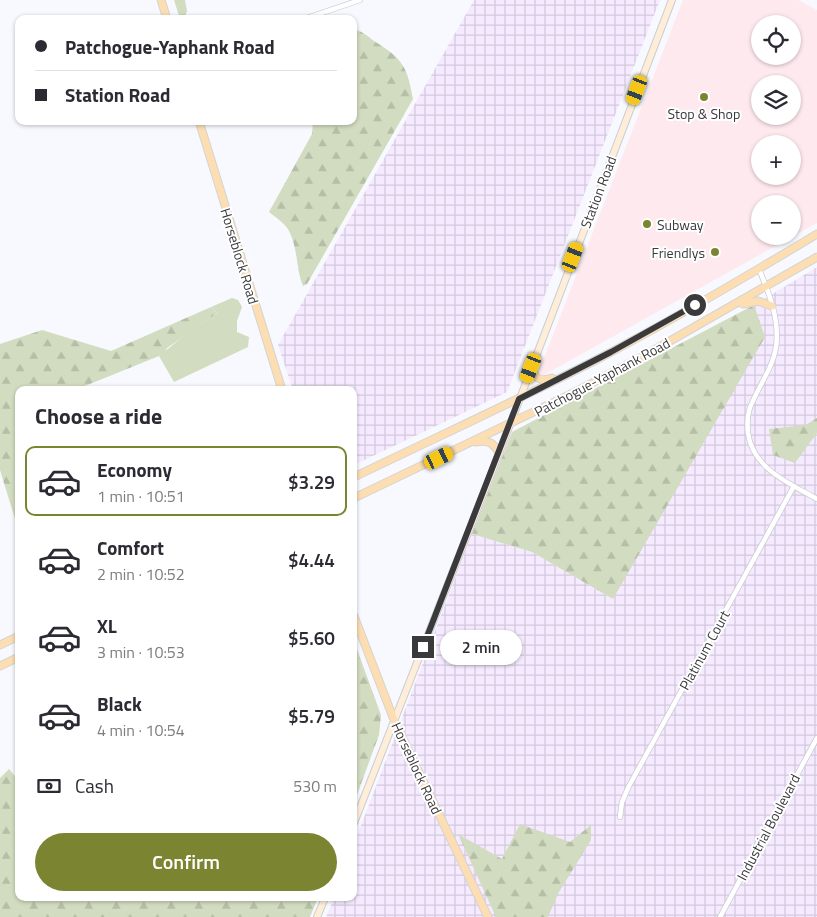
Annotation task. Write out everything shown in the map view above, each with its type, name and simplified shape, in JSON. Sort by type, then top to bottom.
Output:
[{"type":"main road","points":[[161,0],[166,15]]},
{"type":"main road","name":"Station Road","points":[[357,815],[672,0]]},
{"type":"main road","name":"Horseblock Road","points":[[199,125],[281,386]]},
{"type":"main road","name":"Patchogue-Yaphank Road","points":[[357,475],[519,399],[597,359],[759,269],[817,234]]},
{"type":"main road","name":"Patchogue-Yaphank Road","points":[[357,497],[612,373],[817,258]]},
{"type":"main road","points":[[721,313],[754,300],[772,306]]},
{"type":"main road","points":[[531,368],[536,378],[542,381],[576,370]]},
{"type":"main road","points":[[471,442],[488,441],[494,445],[498,453]]},
{"type":"main road","name":"Horseblock Road","points":[[357,624],[394,720],[488,917]]},
{"type":"main road","points":[[0,645],[15,638]]},
{"type":"main road","points":[[0,666],[15,659]]},
{"type":"main road","points":[[317,917],[324,901]]},
{"type":"street","points":[[316,15],[360,0]]},
{"type":"street","points":[[759,269],[772,306],[777,335],[776,347],[770,368],[749,410],[749,436],[753,449],[763,466],[817,499]]},
{"type":"street","name":"Platinum Court","points":[[620,817],[622,802],[627,791],[794,486]]},
{"type":"street","name":"Industrial Boulevard","points":[[720,917],[817,738]]},
{"type":"shaded area","points":[[474,0],[660,0],[507,392],[357,464],[357,386],[292,386],[278,345]]},
{"type":"shaded area","points":[[683,0],[798,0],[817,10],[817,223],[801,232],[801,195],[751,195],[751,245],[777,245],[542,376],[539,371]]},
{"type":"shaded area","points":[[817,267],[817,917],[326,917],[333,901],[357,901],[357,836],[472,534],[532,552],[613,599],[754,305]]},
{"type":"green space","points":[[174,0],[185,0],[187,11],[186,15],[179,15]]},
{"type":"green space","points":[[357,30],[398,59],[406,71],[413,99],[307,284],[303,286],[294,244],[288,228],[269,212],[312,134],[313,125],[357,125]]},
{"type":"green space","points":[[232,298],[238,300],[242,307],[237,321],[237,332],[249,337],[248,347],[174,382],[159,356],[217,313],[211,307]]},
{"type":"green space","points":[[754,305],[765,337],[613,599],[532,552],[472,534],[512,432]]},
{"type":"green space","points":[[211,307],[217,313],[167,348],[164,354],[85,386],[15,386],[15,519],[0,470],[0,344],[42,330],[111,351]]},
{"type":"green space","points":[[817,418],[817,433],[795,463],[773,455],[769,429],[806,425]]},
{"type":"green space","points":[[357,649],[381,715],[379,735],[357,795]]},
{"type":"green space","points":[[9,769],[15,776],[15,901],[317,901],[310,917],[0,917],[0,778]]},
{"type":"green space","points":[[520,824],[570,842],[591,825],[591,840],[559,892],[548,917],[496,917],[458,834],[502,859]]},
{"type":"place","name":"Stop & Shop","points":[[704,97]]},
{"type":"place","name":"Subway","points":[[647,224]]},
{"type":"place","name":"Friendlys","points":[[715,252]]},
{"type":"route","points":[[423,647],[519,399],[611,352],[695,305]]}]
